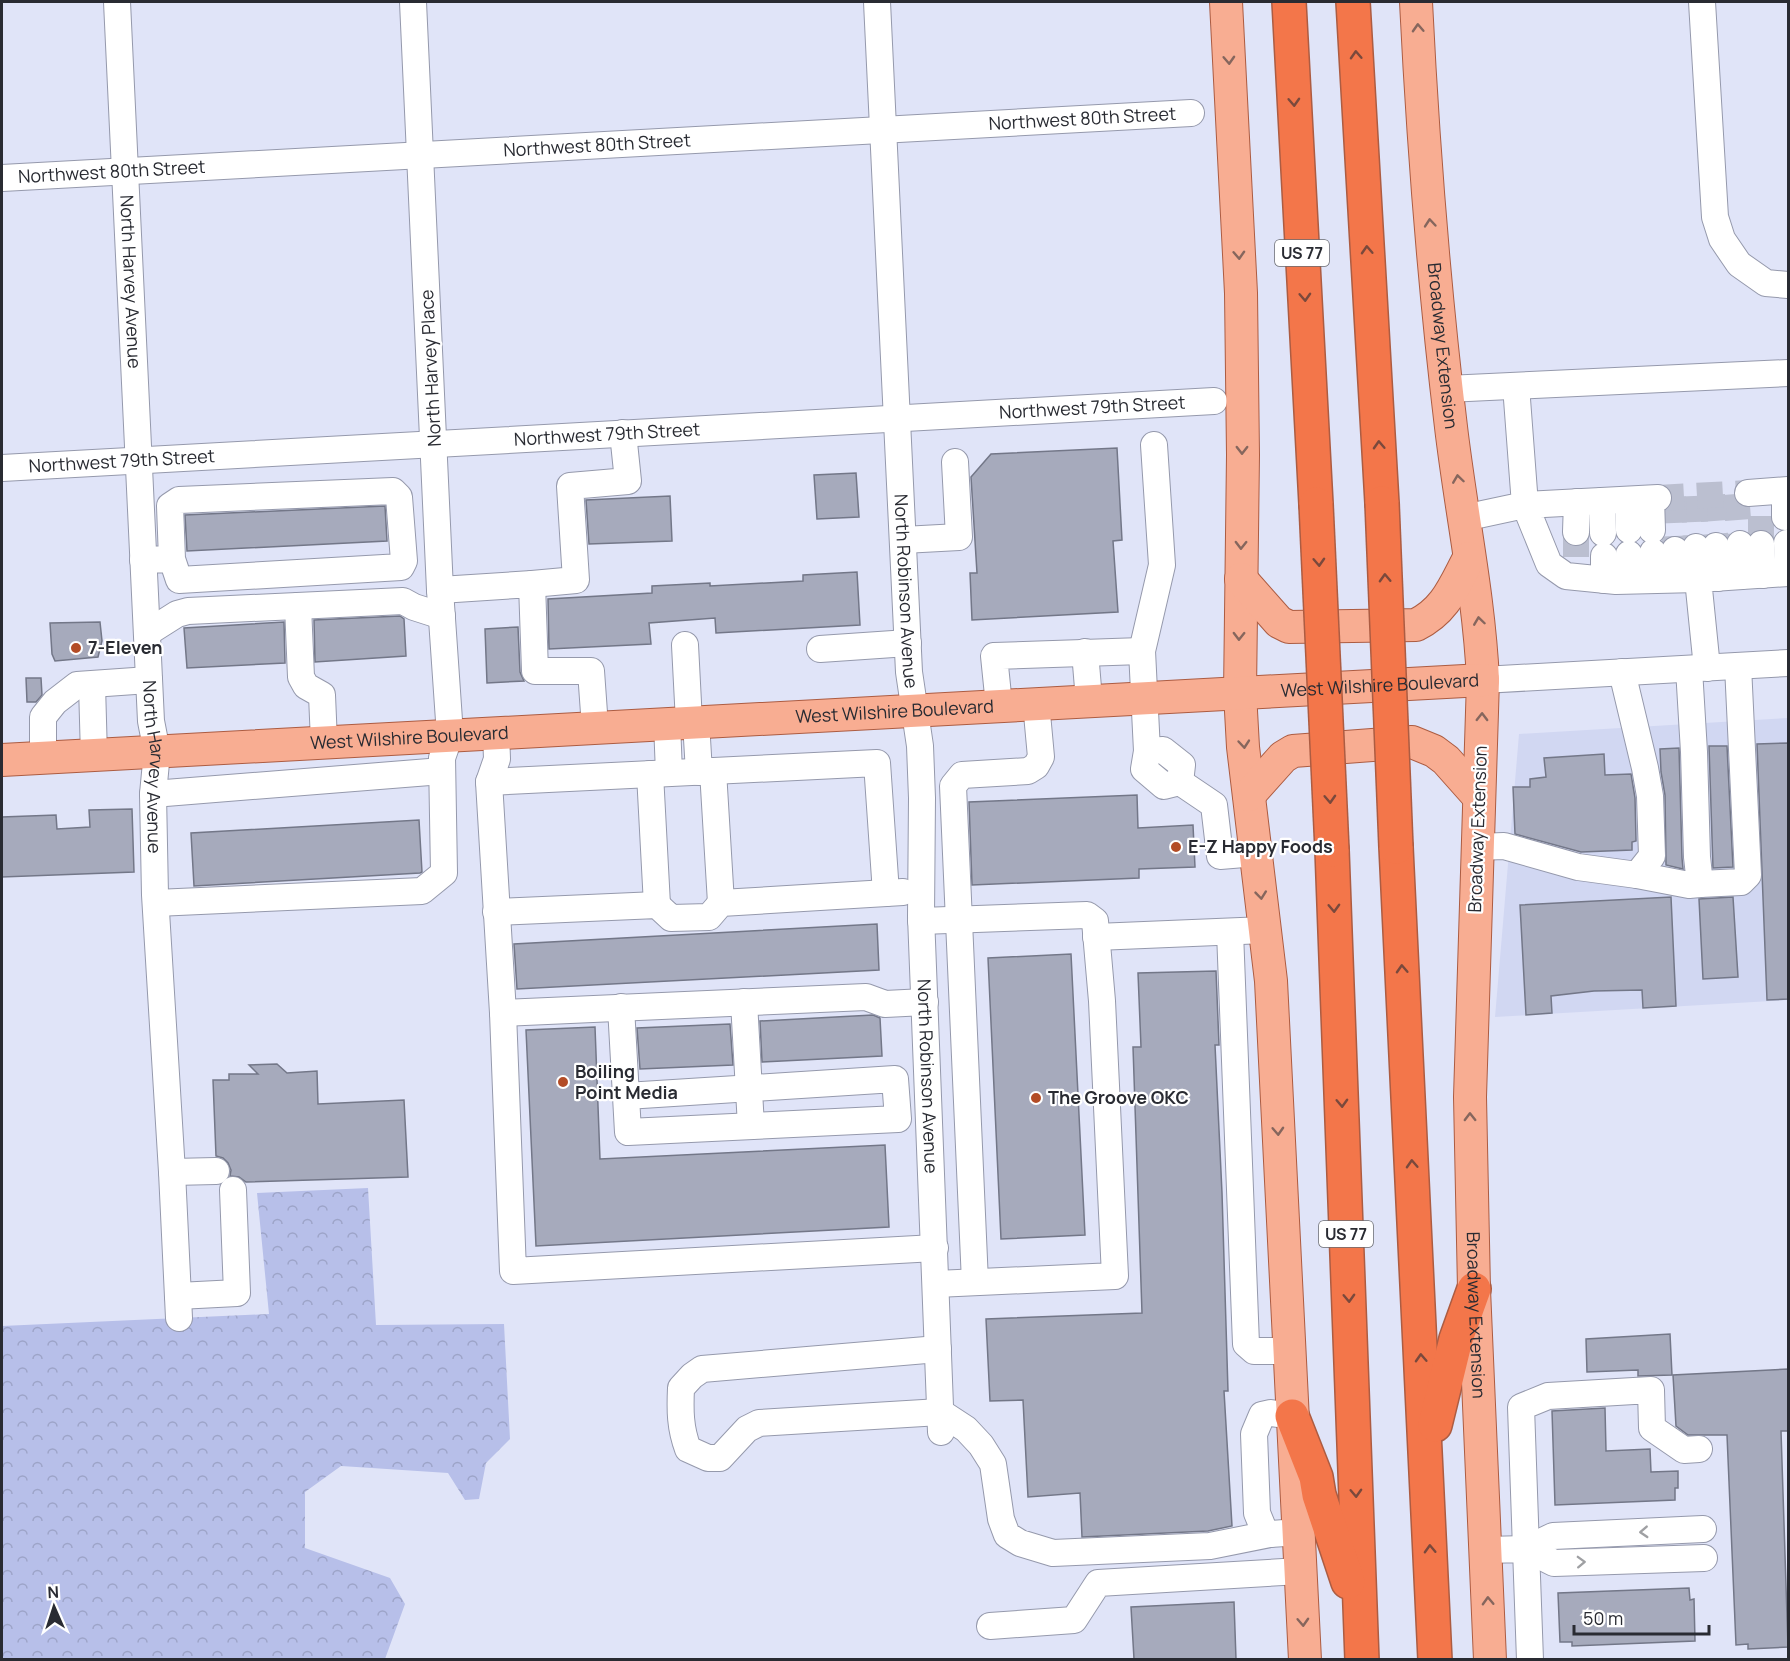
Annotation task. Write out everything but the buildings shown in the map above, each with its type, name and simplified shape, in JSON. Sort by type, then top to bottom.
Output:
[{"type":"highway","name":"US 77","points":[[1289,2],[1332,850],[1362,1659]]},
{"type":"highway","points":[[1353,2],[1382,503],[1435,1659]]},
{"type":"highway","points":[[1426,1459],[1456,1339],[1474,1288]]},
{"type":"highway","points":[[1292,1416],[1316,1477],[1319,1495],[1360,1618]]},
{"type":"main road","points":[[1226,2],[1241,293],[1240,693],[1271,981],[1292,1416],[1284,1533],[1300,1571],[1305,1659]]},
{"type":"main road","name":"Broadway Extension","points":[[1416,2],[1424,158],[1438,316],[1480,628],[1483,680],[1470,1097],[1474,1288],[1490,1659]]},
{"type":"main road","points":[[1241,579],[1279,622],[1289,627],[1416,625],[1440,610],[1470,558]]},
{"type":"main road","name":"West Wilshire Boulevard","points":[[2,760],[1483,680]]},
{"type":"main road","points":[[1250,795],[1283,757],[1293,751],[1412,742],[1434,751],[1446,760],[1478,796]]},
{"type":"street","name":"North Harvey Avenue","points":[[117,2],[151,721],[157,752],[153,794],[156,903],[178,1307],[237,1293],[233,1190]]},
{"type":"street","name":"North Harvey Place","points":[[156,903],[422,891],[444,873],[442,758],[450,735],[442,616],[413,2]]},
{"type":"street","name":"North Robinson Avenue","points":[[877,2],[909,672],[921,767],[921,921],[940,1422]]},
{"type":"street","points":[[1702,2],[1715,217],[1722,239],[1739,264],[1766,284],[1788,285]]},
{"type":"street","name":"Northwest 80th Street","points":[[2,178],[1191,113]]},
{"type":"street","points":[[1447,389],[1788,373]]},
{"type":"street","points":[[1516,386],[1525,505],[1549,564],[1566,576],[1576,555],[1590,502]]},
{"type":"street","name":"Northwest 79th Street","points":[[2,468],[1214,401]]},
{"type":"street","points":[[441,590],[576,580],[570,486],[628,481],[623,433]]},
{"type":"street","points":[[1154,445],[1162,565],[1142,651],[1147,751],[1144,769],[1164,786],[1180,782],[1214,805],[1220,856],[1256,853]]},
{"type":"street","points":[[903,540],[959,537],[956,462]]},
{"type":"street","points":[[143,560],[176,569],[401,567],[404,561],[399,497],[393,491],[179,500],[170,506],[176,569],[182,613]]},
{"type":"street","points":[[1763,505],[1787,491]]},
{"type":"street","points":[[1464,518],[1525,505],[1646,499],[1684,544],[1697,578],[1698,668],[1694,752],[1700,884]]},
{"type":"street","points":[[1590,502],[1604,556]]},
{"type":"street","points":[[1576,555],[1604,556],[1697,578],[1788,573],[1787,543]]},
{"type":"street","points":[[1684,544],[1697,578]]},
{"type":"street","points":[[1684,544],[1697,578]]},
{"type":"street","points":[[1684,544],[1697,578]]},
{"type":"street","points":[[532,584],[535,671],[591,671],[595,727]]},
{"type":"street","points":[[147,633],[182,613],[297,606],[403,601],[414,608],[442,616]]},
{"type":"street","points":[[297,606],[301,677],[306,686],[322,695],[336,742],[352,778]]},
{"type":"street","points":[[820,649],[908,643]]},
{"type":"street","points":[[657,905],[660,774],[684,722],[685,645]]},
{"type":"street","points":[[999,705],[994,656],[1142,651]]},
{"type":"street","points":[[1085,652],[1089,700]]},
{"type":"street","name":"West Wilshire Boulevard","points":[[1483,680],[1788,663]]},
{"type":"street","points":[[1477,847],[1504,846],[1578,867],[1689,885],[1741,882],[1748,875],[1738,666]]},
{"type":"street","points":[[1622,672],[1646,768],[1650,796],[1652,856],[1637,875]]},
{"type":"street","points":[[43,758],[43,717],[55,702],[77,685],[149,680]]},
{"type":"street","points":[[92,685],[94,756]]},
{"type":"street","points":[[975,1282],[953,786],[962,776],[1028,771],[1036,766],[1041,757],[1036,704]]},
{"type":"street","points":[[684,722],[706,772],[721,903]]},
{"type":"street","points":[[496,732],[497,759],[489,782],[503,1013],[513,1271],[935,1248]]},
{"type":"street","points":[[249,747],[251,786]]},
{"type":"street","points":[[489,782],[877,763],[886,893]]},
{"type":"street","points":[[153,794],[442,771]]},
{"type":"street","points":[[496,912],[657,905],[671,918],[709,917],[721,903],[921,891]]},
{"type":"street","points":[[921,921],[1087,915],[1095,921],[1102,1001],[1115,1276],[936,1284]]},
{"type":"street","points":[[1096,938],[1265,930]]},
{"type":"street","points":[[1230,932],[1246,1344],[1254,1351],[1290,1351]]},
{"type":"street","points":[[503,1013],[866,997],[885,1004],[925,1002]]},
{"type":"street","points":[[744,1002],[752,1126]]},
{"type":"street","points":[[621,1007],[628,1132],[898,1119],[895,1079],[626,1096]]},
{"type":"street","points":[[896,1097],[929,1095]]},
{"type":"street","points":[[172,1172],[216,1171]]},
{"type":"street","points":[[938,1348],[702,1369],[681,1388],[682,1433],[688,1449],[708,1458],[720,1458],[747,1429],[759,1423],[940,1422],[966,1429],[981,1444],[993,1464],[1001,1519],[1007,1535],[1020,1543],[1053,1553],[1210,1546],[1284,1533]]},
{"type":"street","points":[[1530,1659],[1521,1407],[1548,1396],[1651,1390],[1652,1428],[1684,1450],[1699,1449]]},
{"type":"street","points":[[1486,1550],[1526,1548],[1553,1536],[1703,1529]]},
{"type":"street","points":[[1526,1548],[1554,1563],[1704,1558]]},
{"type":"street","points":[[990,1626],[1074,1620],[1098,1583],[1300,1571]]},
{"type":"shaded area","points":[[1788,718],[1788,1000],[1495,1017],[1519,734]]},
{"type":"green space","points":[[368,1188],[376,1325],[504,1324],[510,1439],[486,1463],[479,1499],[465,1500],[448,1473],[341,1466],[305,1492],[305,1548],[390,1578],[405,1604],[385,1659],[2,1659],[2,1326],[269,1314],[257,1193]]},
{"type":"tunnel","points":[[1658,498],[1748,493]]},
{"type":"tunnel","points":[[1736,494],[1740,544]]},
{"type":"tunnel","points":[[1712,495],[1716,546]]},
{"type":"tunnel","points":[[1694,496],[1696,547]]},
{"type":"tunnel","points":[[1673,497],[1675,550]]},
{"type":"tunnel","points":[[1761,516],[1761,544]]},
{"type":"tunnel","points":[[1576,532],[1576,557]]},
{"type":"place","name":"7-Eleven","points":[[76,648]]},
{"type":"place","name":"E-Z Happy Foods","points":[[1176,847]]},
{"type":"place","name":"Boiling Point Media","points":[[563,1082]]},
{"type":"place","name":"The Groove OKC","points":[[1036,1098]]}]
